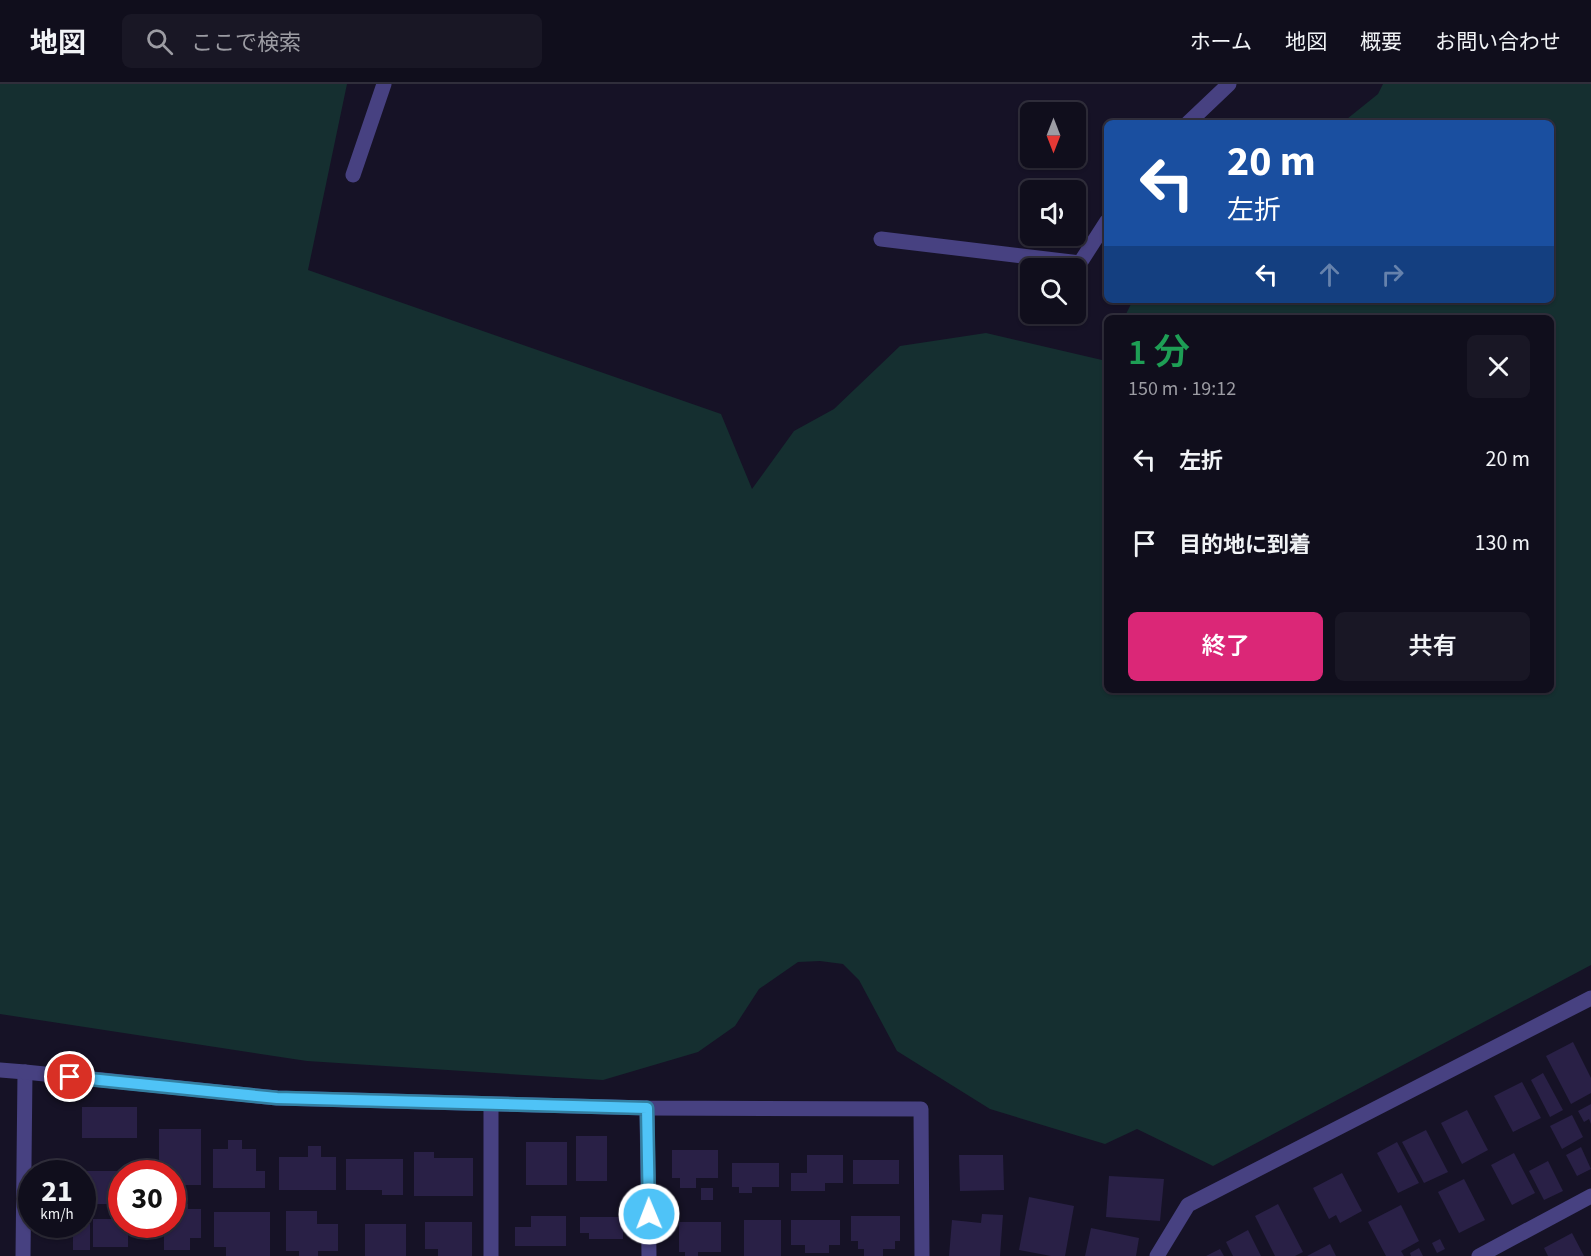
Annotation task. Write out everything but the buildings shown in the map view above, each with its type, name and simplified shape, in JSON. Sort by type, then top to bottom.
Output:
[{"type":"street","points":[[353,175],[384,84]]},
{"type":"street","points":[[1191,120],[1229,84]]},
{"type":"street","points":[[881,239],[1080,263],[1104,226]]},
{"type":"street","points":[[1157,1256],[1188,1205],[1591,998]]},
{"type":"street","points":[[0,1070],[277,1098],[647,1108],[921,1109],[922,1256]]},
{"type":"street","points":[[23,1256],[25,1072]]},
{"type":"street","points":[[491,1104],[491,1256]]},
{"type":"street","points":[[647,1108],[650,1256]]},
{"type":"street","points":[[1479,1256],[1591,1197]]},
{"type":"green space","points":[[0,84],[347,84],[308,270],[721,414],[752,489],[794,431],[834,409],[900,346],[986,333],[1102,360],[1104,356],[1104,693],[1554,693],[1554,315],[1126,315],[1132,303],[1554,303],[1554,120],[1346,120],[1378,94],[1383,84],[1591,84],[1591,965],[1213,1166],[1137,1129],[1105,1144],[990,1109],[897,1051],[859,980],[843,964],[820,961],[798,962],[759,989],[735,1026],[698,1052],[603,1080],[307,1061],[0,1014]]},
{"type":"route","points":[[70,1077],[277,1098],[647,1108],[649,1214]]}]
